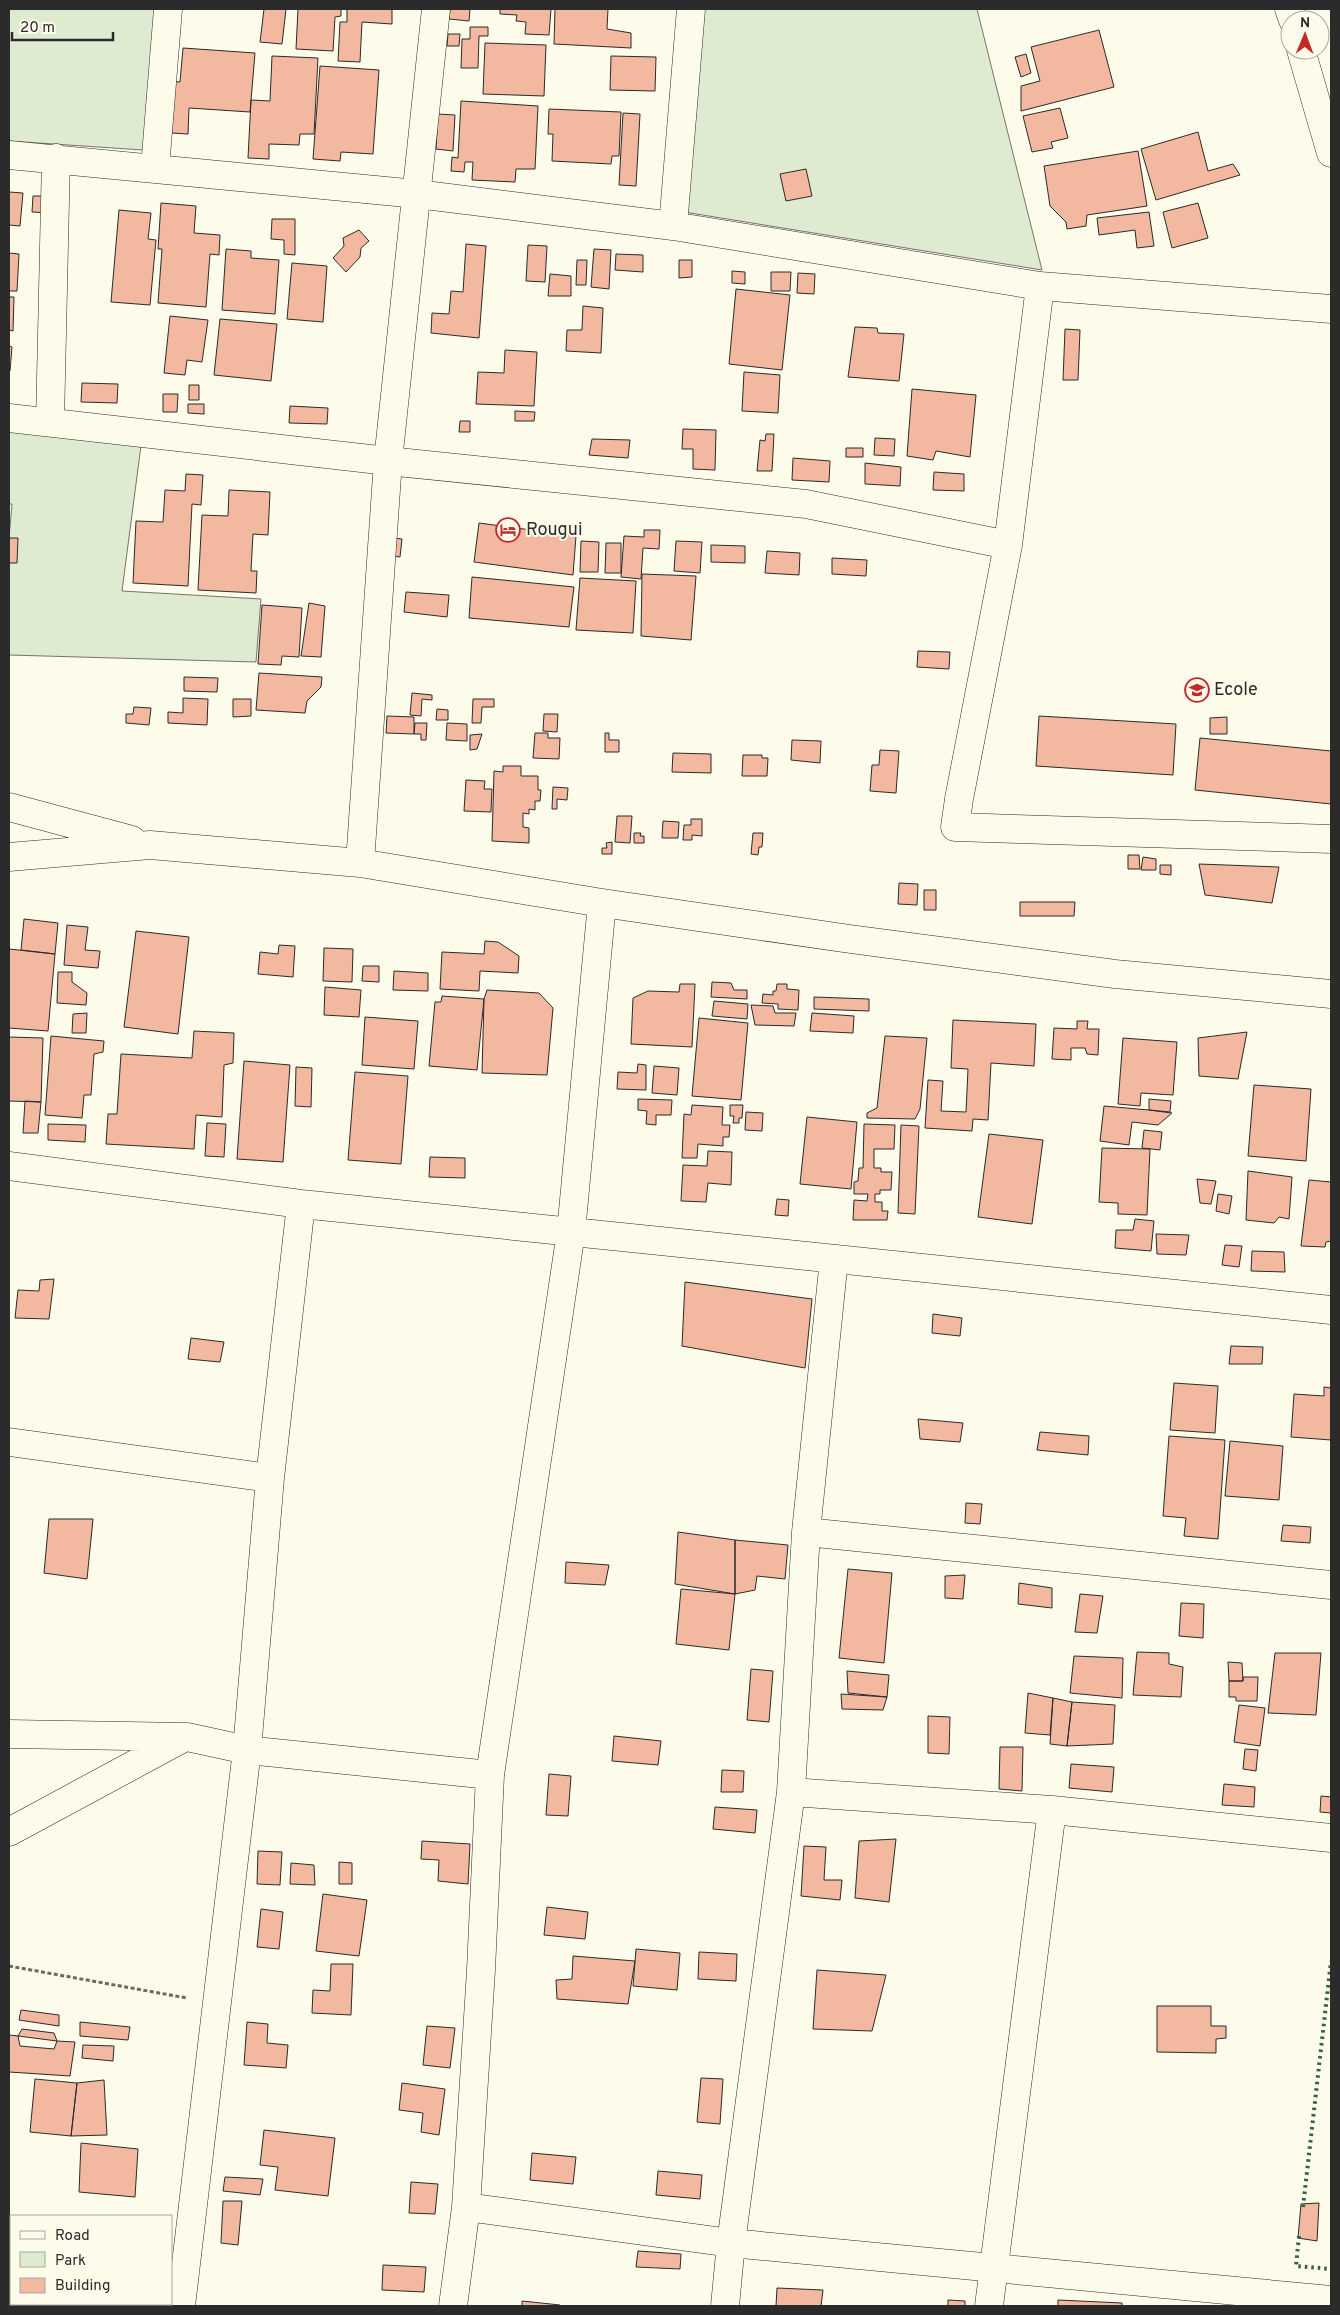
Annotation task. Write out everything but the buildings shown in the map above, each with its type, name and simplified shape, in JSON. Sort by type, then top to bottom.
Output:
[{"type":"street","points":[[155,168],[168,9]]},
{"type":"street","points":[[360,863],[388,461],[436,9]]},
{"type":"street","points":[[673,226],[691,9]]},
{"type":"street","points":[[1304,60],[1331,153]]},
{"type":"street","points":[[9,155],[417,194],[673,226],[1040,286],[1331,309]]},
{"type":"street","points":[[50,422],[56,158]]},
{"type":"street","points":[[1040,286],[1008,545],[955,827],[1331,840]]},
{"type":"street","points":[[9,418],[388,461],[806,504],[1008,545]]},
{"type":"street","points":[[9,808],[150,845]]},
{"type":"street","points":[[9,857],[150,845],[360,863],[602,903],[850,939],[1115,974],[1331,994]]},
{"type":"street","points":[[453,2306],[466,2207],[490,1775],[571,1232],[602,903]]},
{"type":"street","points":[[9,1166],[301,1204],[1331,1310]]},
{"type":"street","points":[[181,2306],[247,1750],[270,1478],[301,1204]]},
{"type":"street","points":[[726,2306],[731,2243],[791,1792],[806,1532],[834,1259]]},
{"type":"street","points":[[9,1442],[270,1478]]},
{"type":"street","points":[[806,1532],[1331,1585]]},
{"type":"street","points":[[9,1734],[187,1736],[247,1750],[490,1775]]},
{"type":"street","points":[[9,1832],[187,1736]]},
{"type":"street","points":[[791,1792],[1052,1810],[1331,1838]]},
{"type":"street","points":[[989,2306],[1052,1810]]},
{"type":"street","points":[[466,2207],[731,2243],[1331,2300]]},
{"type":"path","points":[[9,1966],[217,2003]]},
{"type":"green space","points":[[9,9],[155,9],[143,150],[9,141]]},
{"type":"green space","points":[[702,9],[977,9],[1042,270],[684,212]]},
{"type":"green space","points":[[9,424],[142,438],[122,591],[261,599],[256,662],[9,655],[9,538],[12,504],[9,504]]},
{"type":"hedge","points":[[1303,2207],[1331,1961]]},
{"type":"hedge","points":[[1299,2236],[1296,2266],[1331,2269]]},
{"type":"place","name":"Rougui","points":[[508,530]]},
{"type":"place","name":"Ecole","points":[[1197,690]]}]
